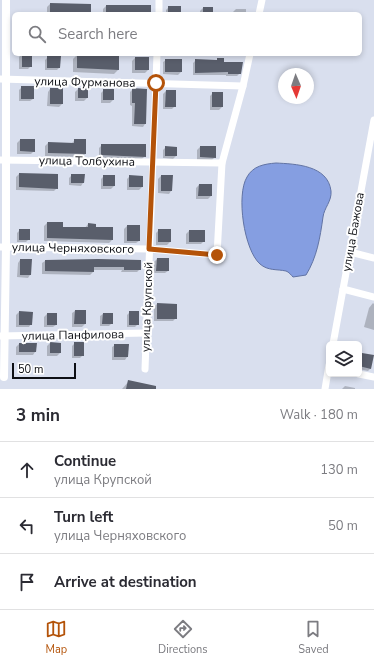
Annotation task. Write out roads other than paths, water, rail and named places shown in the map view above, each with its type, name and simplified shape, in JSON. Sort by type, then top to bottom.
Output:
[{"type":"street","points":[[4,377],[2,336],[3,80],[6,0]]},
{"type":"street","points":[[159,0],[159,12]]},
{"type":"street","points":[[259,12],[262,0]]},
{"type":"street","name":"улица Крупской","points":[[145,369],[157,56]]},
{"type":"street","points":[[222,163],[250,56]]},
{"type":"street","name":"улица Фурманова","points":[[3,80],[243,86]]},
{"type":"street","name":"улица Бажова","points":[[334,341],[374,120]]},
{"type":"street","name":"улица Толбухина","points":[[3,160],[222,163]]},
{"type":"street","name":"улица Черняховского","points":[[3,247],[149,249],[217,255],[222,163]]},
{"type":"street","points":[[366,165],[374,166]]},
{"type":"street","points":[[350,252],[374,258]]},
{"type":"street","points":[[343,289],[374,297]]},
{"type":"street","name":"улица Панфилова","points":[[2,336],[146,333]]},
{"type":"street","points":[[362,375],[374,377]]},
{"type":"street","points":[[325,389],[327,377]]},
{"type":"water","points":[[276,163],[301,165],[310,168],[324,176],[329,182],[331,195],[324,214],[315,254],[306,275],[293,277],[286,271],[269,269],[260,264],[254,257],[246,235],[243,222],[242,196],[247,177],[252,170],[259,166]]}]
